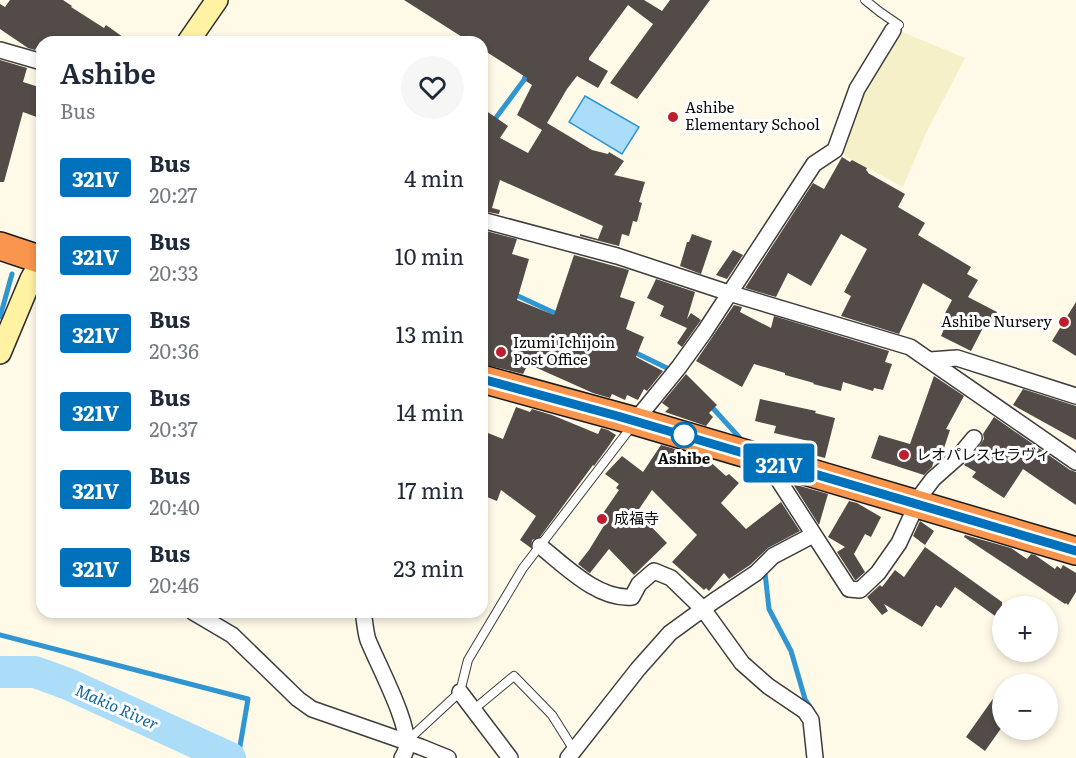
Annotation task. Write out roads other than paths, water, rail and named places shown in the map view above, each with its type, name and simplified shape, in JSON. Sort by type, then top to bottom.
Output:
[{"type":"highway","points":[[0,246],[36,258]]},
{"type":"highway","points":[[488,381],[635,421],[1076,551]]},
{"type":"street","points":[[192,36],[217,0]]},
{"type":"street","points":[[635,421],[705,331],[814,164],[835,150],[857,89],[896,28]]},
{"type":"street","points":[[0,50],[36,60]]},
{"type":"street","points":[[488,222],[617,256],[910,348],[1076,462]]},
{"type":"street","points":[[0,353],[36,270]]},
{"type":"street","points":[[930,360],[957,358],[1076,396]]},
{"type":"street","points":[[762,458],[849,589],[860,590],[878,573],[899,543],[921,495],[974,438]]},
{"type":"street","points":[[571,754],[638,669],[670,633],[756,573],[773,556],[813,535]]},
{"type":"street","points":[[540,546],[587,583],[603,592],[623,598],[632,597],[639,584],[654,571],[671,578],[704,609],[742,663],[768,686],[806,711],[811,720],[815,758]]},
{"type":"street","points":[[203,618],[232,635],[298,699],[312,709],[405,750],[448,758]]},
{"type":"street","points":[[364,618],[367,637],[403,724],[405,750]]},
{"type":"street","points":[[460,692],[510,758]]},
{"type":"lane","points":[[865,0],[896,28]]},
{"type":"lane","points":[[405,750],[460,692],[468,660],[523,568],[635,421]]},
{"type":"lane","points":[[473,710],[514,676],[552,715],[571,754]]},
{"type":"water","points":[[585,96],[639,127],[622,154],[569,122]]},
{"type":"waterway","points":[[492,123],[524,80],[527,72]]},
{"type":"waterway","points":[[0,317],[12,274]]},
{"type":"waterway","points":[[513,295],[559,315]]},
{"type":"waterway","points":[[632,351],[671,370]]},
{"type":"waterway","points":[[710,405],[739,437]]},
{"type":"waterway","points":[[765,573],[769,609],[791,651],[805,699],[812,710]]},
{"type":"waterway","points":[[0,635],[248,699],[238,758]]},
{"type":"waterway","name":"Makio River","points":[[0,672],[35,672],[68,684],[230,758]]},
{"type":"place","name":"Ashibe Elementary School","points":[[673,117]]},
{"type":"place","name":"Ashibe Nursery","points":[[1064,322]]},
{"type":"place","name":"Izumi Ichijoin Post Office","points":[[501,352]]},
{"type":"place","name":"Ashibe","points":[[684,435]]},
{"type":"place","name":"レオパレスセラヴィ","points":[[904,455]]},
{"type":"place","name":"成福寺","points":[[602,519]]}]
